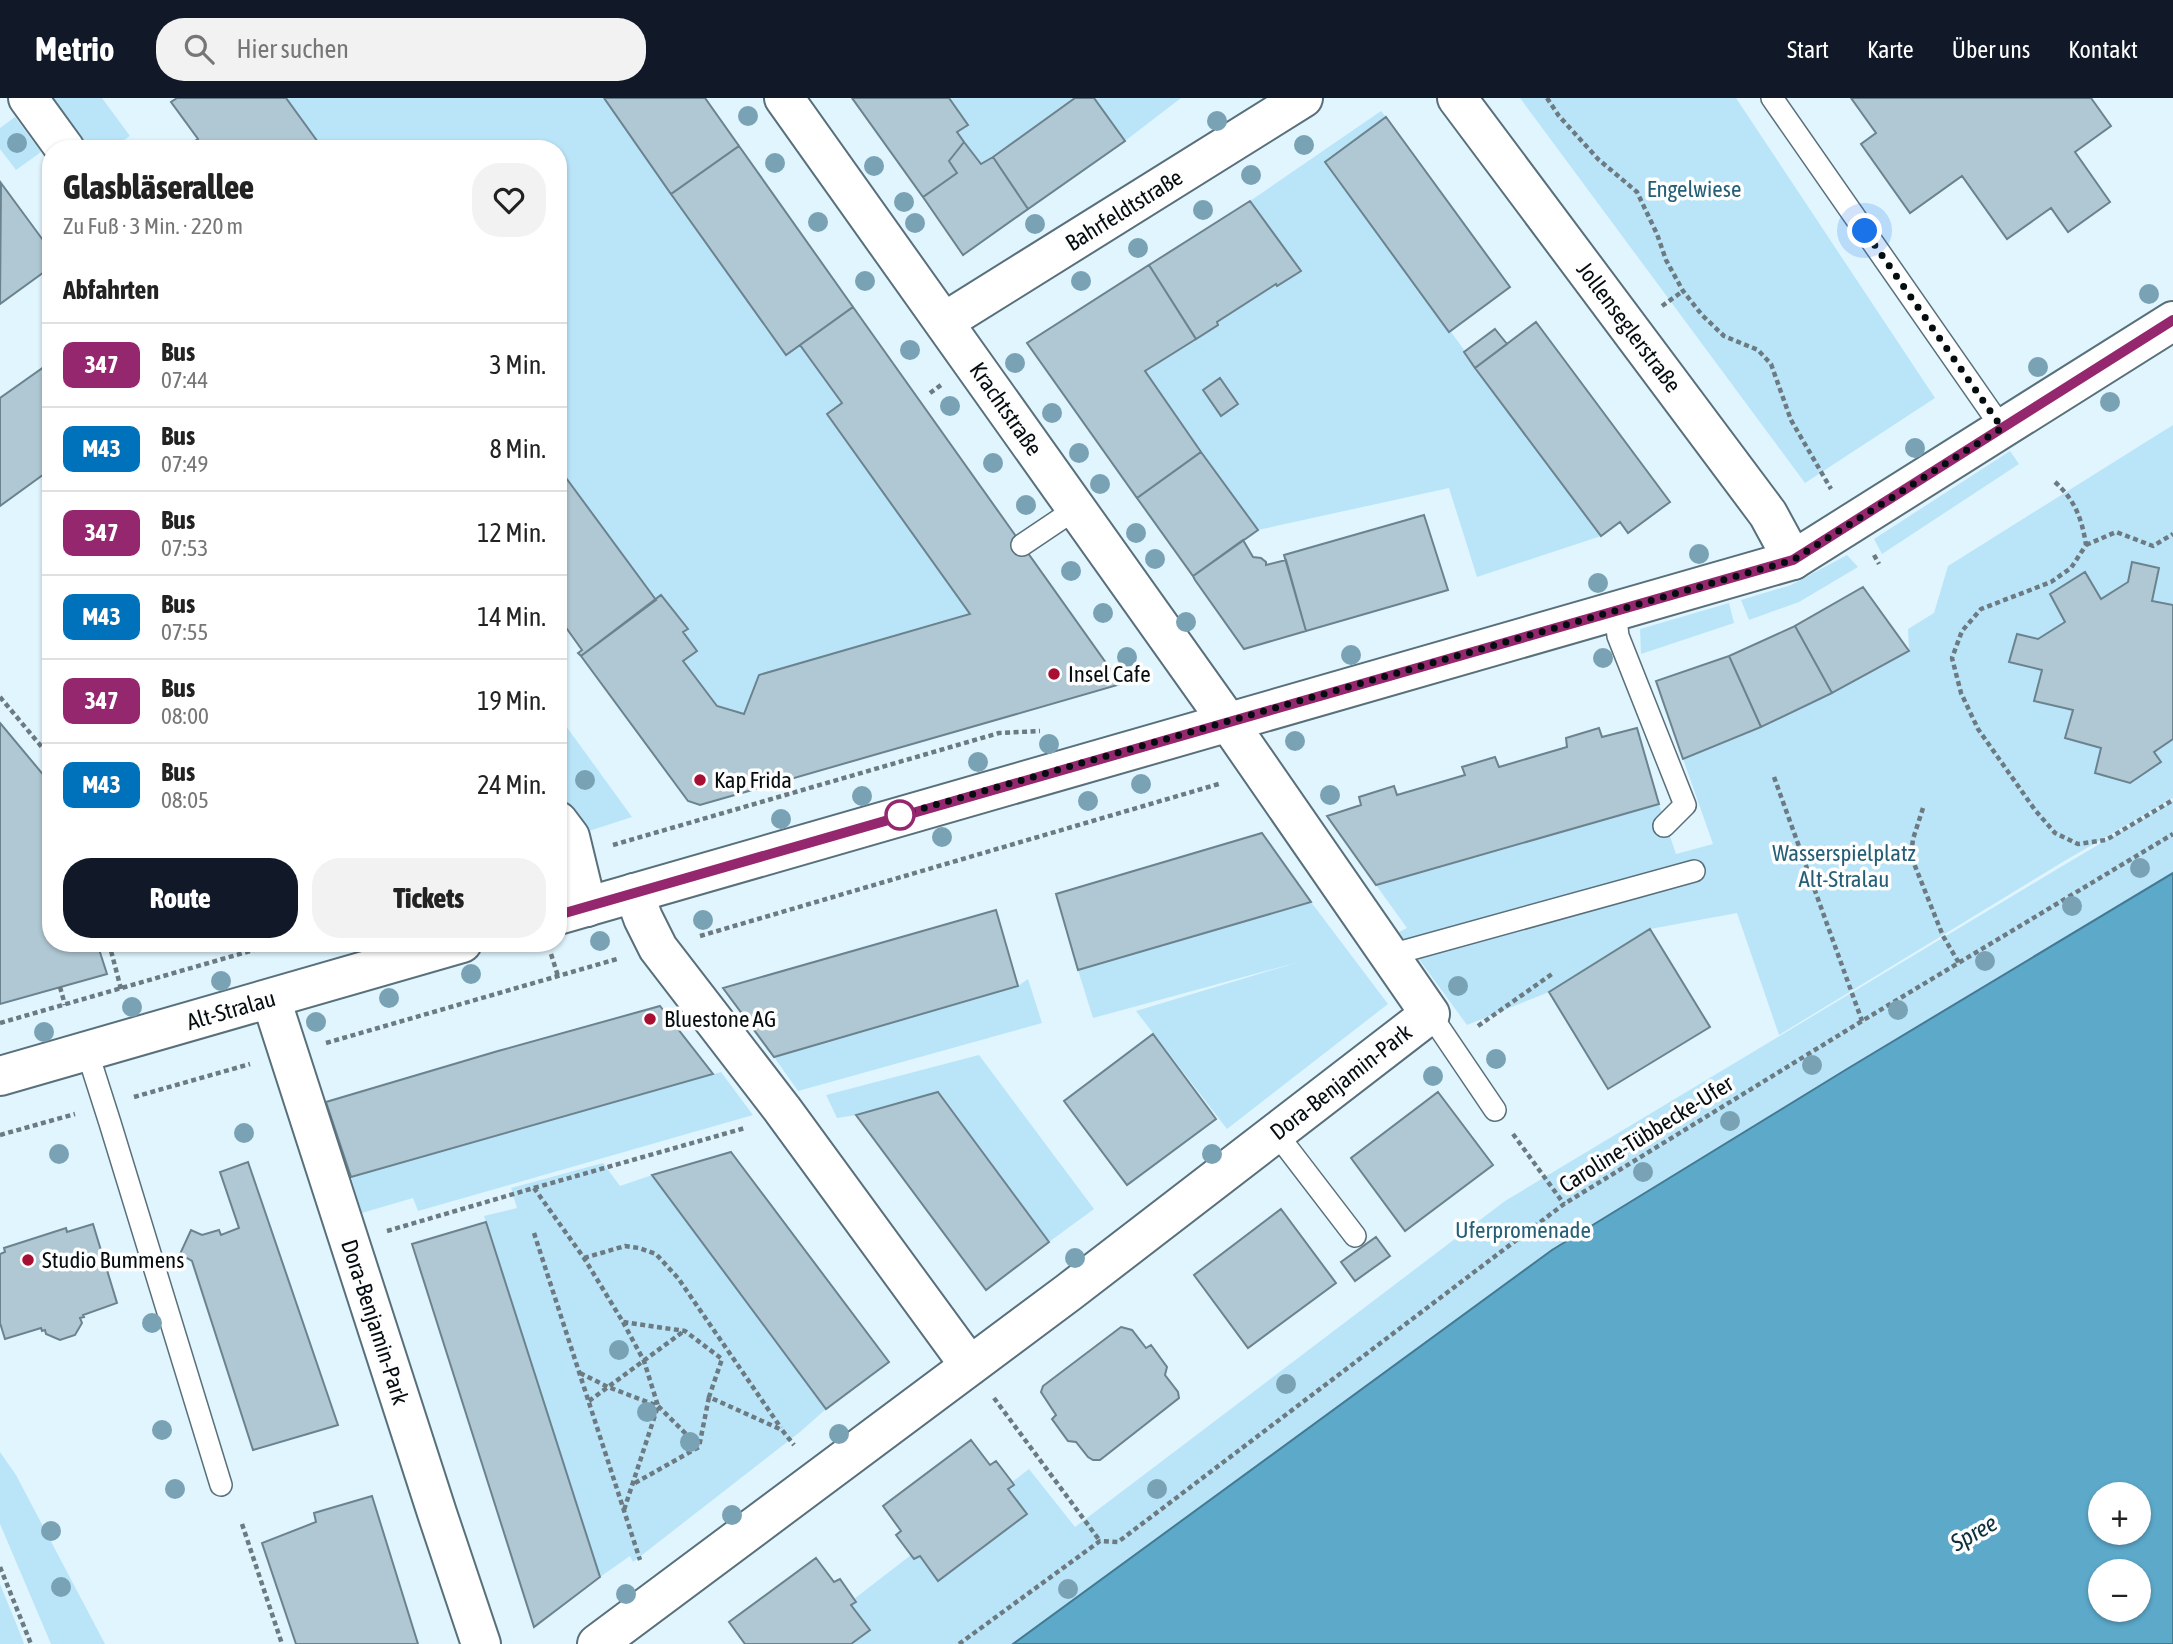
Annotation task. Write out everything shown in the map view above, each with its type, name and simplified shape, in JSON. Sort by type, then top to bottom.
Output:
[{"type":"street","points":[[28,98],[58,140]]},
{"type":"street","name":"Krachtstraße","points":[[784,98],[1228,722]]},
{"type":"street","name":"Bahrfeldtstraße","points":[[944,322],[1303,98]]},
{"type":"street","name":"Jollenseglerstraße","points":[[1457,98],[1768,514],[1793,560]]},
{"type":"street","points":[[567,834],[573,911],[1793,560],[2173,321]]},
{"type":"street","name":"Dora-Benjamin-Park","points":[[597,1644],[970,1366],[1276,1133],[1440,1029],[1228,722]]},
{"type":"street","points":[[634,893],[658,948],[782,1109],[970,1366]]},
{"type":"street","name":"Alt-Stralau","points":[[0,1076],[431,952]]},
{"type":"street","name":"Dora-Benjamin-Park","points":[[271,999],[481,1644]]},
{"type":"lane","points":[[1772,98],[2002,428]]},
{"type":"lane","points":[[1022,545],[1077,509]]},
{"type":"lane","points":[[1615,611],[1618,636],[1685,805],[1664,826]]},
{"type":"lane","points":[[1390,955],[1694,872]]},
{"type":"lane","points":[[1440,1029],[1495,1110]]},
{"type":"lane","points":[[87,1051],[221,1485]]},
{"type":"lane","points":[[1276,1133],[1355,1236]]},
{"type":"path","points":[[1547,98],[1559,116],[1598,159],[1637,192],[1666,260],[1683,290],[1702,315],[1724,336],[1758,350],[1772,364],[1791,420],[1836,496]]},
{"type":"path","points":[[2055,482],[2066,492],[2082,521],[2087,544]]},
{"type":"path","points":[[2173,534],[2154,546],[2116,532],[2087,544],[2071,568],[2051,582],[1981,609],[1962,631],[1952,658],[1961,693],[1978,730],[2035,810],[2055,832],[2078,845],[2106,840],[2173,800]]},
{"type":"path","points":[[0,697],[42,747]]},
{"type":"path","points":[[656,833],[999,733]]},
{"type":"path","points":[[1774,777],[1862,1021]]},
{"type":"path","points":[[699,936],[1225,783]]},
{"type":"path","points":[[1923,808],[1913,839],[1911,856],[1943,936],[1959,963]]},
{"type":"path","name":"Caroline-Tübbecke-Ufer","points":[[960,1644],[1100,1541],[1118,1542],[1564,1204],[2173,834]]},
{"type":"path","points":[[112,952],[121,989]]},
{"type":"path","points":[[0,1023],[247,952]]},
{"type":"path","points":[[550,952],[558,976]]},
{"type":"path","points":[[1440,1029],[1552,974]]},
{"type":"path","points":[[60,987],[65,1005]]},
{"type":"path","points":[[349,1242],[758,1125],[782,1109]]},
{"type":"path","points":[[1495,1110],[1564,1204]]},
{"type":"path","points":[[534,1188],[584,1258],[623,1322],[645,1361],[658,1406],[624,1511]]},
{"type":"path","points":[[534,1233],[642,1566]]},
{"type":"path","points":[[584,1258],[625,1246],[656,1254],[678,1278],[797,1448]]},
{"type":"path","points":[[623,1322],[685,1331],[722,1359],[709,1397],[699,1447],[634,1484]]},
{"type":"path","points":[[589,1401],[685,1331]]},
{"type":"path","points":[[970,1366],[1100,1541]]},
{"type":"path","points":[[579,1372],[608,1387],[658,1406],[699,1447]]},
{"type":"path","points":[[709,1397],[782,1430]]},
{"type":"path","points":[[242,1524],[282,1644]]},
{"type":"path","points":[[0,1567],[31,1644]]},
{"type":"green space","points":[[46,98],[102,98],[130,136],[124,140],[76,140]]},
{"type":"green space","points":[[286,98],[604,98],[785,355],[800,345],[842,403],[970,614],[759,675],[744,714],[717,706],[683,661],[697,651],[683,632],[688,629],[662,595],[656,600],[567,480],[567,140],[316,140]]},
{"type":"green space","points":[[950,98],[1075,98],[981,164],[957,132],[968,125]]},
{"type":"green space","points":[[1094,98],[1181,98],[1125,141]]},
{"type":"green space","name":"Engelwiese","points":[[1520,98],[1736,98],[1935,398],[1805,483]]},
{"type":"green space","points":[[1381,111],[1386,117],[1326,162],[1601,536],[1477,577],[1449,488],[1258,530],[1145,371],[1276,284],[1278,286],[1301,272],[1250,201]]},
{"type":"green space","points":[[15,117],[41,152],[16,170],[0,149],[0,128]]},
{"type":"green space","name":"Wasserspielplatz Alt-Stralau","points":[[2173,425],[2173,798],[1779,1035],[1737,913],[1650,929],[1549,992],[1467,1025],[1399,932],[1407,928],[1376,885],[1659,804],[1676,854],[1713,844],[1683,759],[1761,727],[1909,651],[1908,629],[1934,613],[1948,566]]},
{"type":"green space","points":[[2010,451],[2019,464],[1882,554],[1874,539]]},
{"type":"green space","points":[[1847,555],[1858,567],[1799,602],[1749,620],[1741,600],[1791,585]]},
{"type":"green space","points":[[1729,603],[1734,623],[1641,654],[1640,629]]},
{"type":"green space","points":[[567,727],[632,817],[589,831],[567,802]]},
{"type":"green space","name":"Uferpromenade","points":[[2173,801],[2173,873],[1552,1250],[1013,1644],[851,1644],[869,1630],[851,1605],[856,1602],[854,1599],[911,1555],[914,1559],[920,1556],[938,1581],[1027,1514],[1008,1489],[1013,1485],[1012,1482],[1029,1469],[1075,1527],[1505,1201]]},
{"type":"green space","points":[[1311,902],[1388,1004],[1227,1129],[1136,1011],[1299,962],[1093,1018],[1078,970]]},
{"type":"green space","points":[[1028,979],[1042,1023],[798,1091],[774,1057],[1018,986]]},
{"type":"green space","points":[[979,1055],[1094,1209],[1049,1242],[938,1093],[837,1118],[826,1095]]},
{"type":"green space","points":[[721,1072],[753,1115],[418,1211],[413,1198],[362,1213],[351,1177]]},
{"type":"green space","points":[[603,1163],[620,1186],[652,1175],[826,1409],[633,1562],[630,1556],[600,1577],[484,1216],[517,1208],[511,1188]]},
{"type":"green space","points":[[0,1452],[16,1475],[105,1644],[51,1644],[0,1524]]},
{"type":"green space","points":[[0,1584],[22,1638],[24,1644],[0,1644]]},
{"type":"water","name":"Spree","points":[[2173,873],[2173,1644],[1013,1644],[1552,1250]]},
{"type":"building","points":[[177,98],[286,98],[316,140],[196,140],[171,102]]},
{"type":"building","points":[[604,98],[705,98],[739,146],[671,194]]},
{"type":"building","points":[[852,98],[949,98],[968,125],[957,132],[964,142],[949,161],[957,173],[923,197]]},
{"type":"building","points":[[1075,98],[1094,98],[1125,141],[1028,209],[993,157]]},
{"type":"building","points":[[1851,98],[2091,98],[2111,126],[2075,152],[2110,202],[2068,232],[2051,208],[2007,239],[1962,176],[1910,213],[1861,144],[1876,133]]},
{"type":"building","points":[[1386,117],[1510,287],[1449,332],[1325,162]]},
{"type":"building","points":[[964,142],[981,164],[993,157],[1028,209],[963,255],[923,197],[957,173],[949,161]]},
{"type":"building","points":[[739,146],[853,307],[786,355],[671,194]]},
{"type":"building","points":[[1,183],[42,239],[42,274],[0,304]]},
{"type":"building","points":[[1250,201],[1301,271],[1217,322],[1218,325],[1196,339],[1149,265]]},
{"type":"building","points":[[1149,265],[1196,339],[1145,371],[1201,452],[1137,498],[1027,343]]},
{"type":"building","points":[[853,307],[1121,684],[700,805],[688,801],[581,656],[661,595],[688,629],[683,632],[697,651],[683,661],[717,706],[744,714],[759,675],[970,614],[827,414],[842,403],[800,345]]},
{"type":"building","points":[[1536,322],[1670,502],[1628,533],[1620,522],[1601,536],[1475,368]]},
{"type":"building","points":[[1495,329],[1507,344],[1475,368],[1464,352]]},
{"type":"building","points":[[42,368],[42,476],[0,506],[0,398]]},
{"type":"building","points":[[1220,378],[1238,404],[1221,416],[1203,390]]},
{"type":"building","points":[[1201,452],[1258,530],[1193,576],[1137,498]]},
{"type":"building","points":[[567,479],[656,600],[581,656],[578,653],[582,650],[567,629]]},
{"type":"building","points":[[1424,515],[1448,590],[1306,631],[1284,555]]},
{"type":"building","points":[[1243,540],[1253,557],[1261,558],[1266,565],[1286,560],[1306,631],[1244,649],[1195,580],[1193,576]]},
{"type":"building","points":[[2132,562],[2159,568],[2152,601],[2173,605],[2173,739],[2154,752],[2161,762],[2130,783],[2095,773],[2101,748],[2065,738],[2073,710],[2034,701],[2042,670],[2009,662],[2017,634],[2038,639],[2065,622],[2050,594],[2085,572],[2101,599],[2128,582]]},
{"type":"building","points":[[1863,587],[1909,651],[1832,693],[1795,626]]},
{"type":"building","points":[[1795,626],[1832,693],[1761,727],[1729,656]]},
{"type":"building","points":[[1729,656],[1761,727],[1683,759],[1656,681]]},
{"type":"building","points":[[0,723],[42,773],[42,952],[100,952],[107,974],[0,1004]]},
{"type":"building","points":[[1599,728],[1602,737],[1637,728],[1659,804],[1376,885],[1327,816],[1361,805],[1359,797],[1394,786],[1397,795],[1465,775],[1462,767],[1495,757],[1499,767],[1567,747],[1566,738]]},
{"type":"building","points":[[1262,833],[1311,902],[1078,970],[1056,894]]},
{"type":"building","points":[[996,910],[1018,986],[774,1057],[723,988]]},
{"type":"building","points":[[1650,929],[1710,1027],[1608,1089],[1549,992]]},
{"type":"building","points":[[660,1006],[713,1074],[351,1177],[326,1102]]},
{"type":"building","points":[[1153,1034],[1216,1119],[1127,1185],[1064,1101]]},
{"type":"building","points":[[938,1092],[1049,1242],[986,1290],[856,1115]]},
{"type":"building","points":[[1438,1092],[1493,1165],[1405,1231],[1351,1158]]},
{"type":"building","points":[[731,1152],[889,1362],[826,1409],[652,1175]]},
{"type":"building","points":[[248,1162],[338,1425],[253,1450],[192,1261],[180,1254],[191,1230],[202,1235],[219,1230],[221,1235],[239,1228],[220,1172]]},
{"type":"building","points":[[1281,1209],[1336,1283],[1248,1348],[1194,1275]]},
{"type":"building","points":[[486,1222],[600,1577],[534,1627],[412,1244]]},
{"type":"building","points":[[93,1224],[117,1303],[83,1315],[75,1335],[60,1340],[46,1334],[41,1328],[5,1339],[0,1323],[0,1254],[5,1252],[4,1248],[66,1228],[67,1232]]},
{"type":"building","points":[[1376,1237],[1390,1256],[1355,1281],[1341,1262]]},
{"type":"building","points":[[1121,1327],[1132,1330],[1146,1348],[1151,1345],[1167,1367],[1165,1375],[1178,1392],[1179,1398],[1100,1460],[1093,1460],[1076,1442],[1068,1441],[1052,1419],[1056,1415],[1041,1392],[1043,1386]]},
{"type":"building","points":[[971,1440],[990,1465],[996,1461],[1012,1482],[1014,1485],[1008,1489],[1027,1514],[938,1581],[920,1556],[914,1559],[896,1535],[901,1531],[883,1506]]},
{"type":"building","points":[[372,1496],[418,1644],[296,1644],[262,1543],[316,1522],[314,1513]]},
{"type":"building","points":[[816,1558],[834,1582],[840,1579],[856,1602],[851,1605],[870,1630],[851,1644],[745,1644],[729,1622]]},
{"type":"bus line","name":"347","points":[[567,912],[1793,560],[2173,320]]},
{"type":"place","name":"Insel Cafe","points":[[1054,674]]},
{"type":"place","name":"Kap Frida","points":[[700,780]]},
{"type":"place","name":"Bluestone AG","points":[[650,1019]]},
{"type":"place","name":"Studio Bummens","points":[[28,1260]]},
{"type":"route","points":[[900,815],[1793,560],[2002,428],[1865,231]]}]
